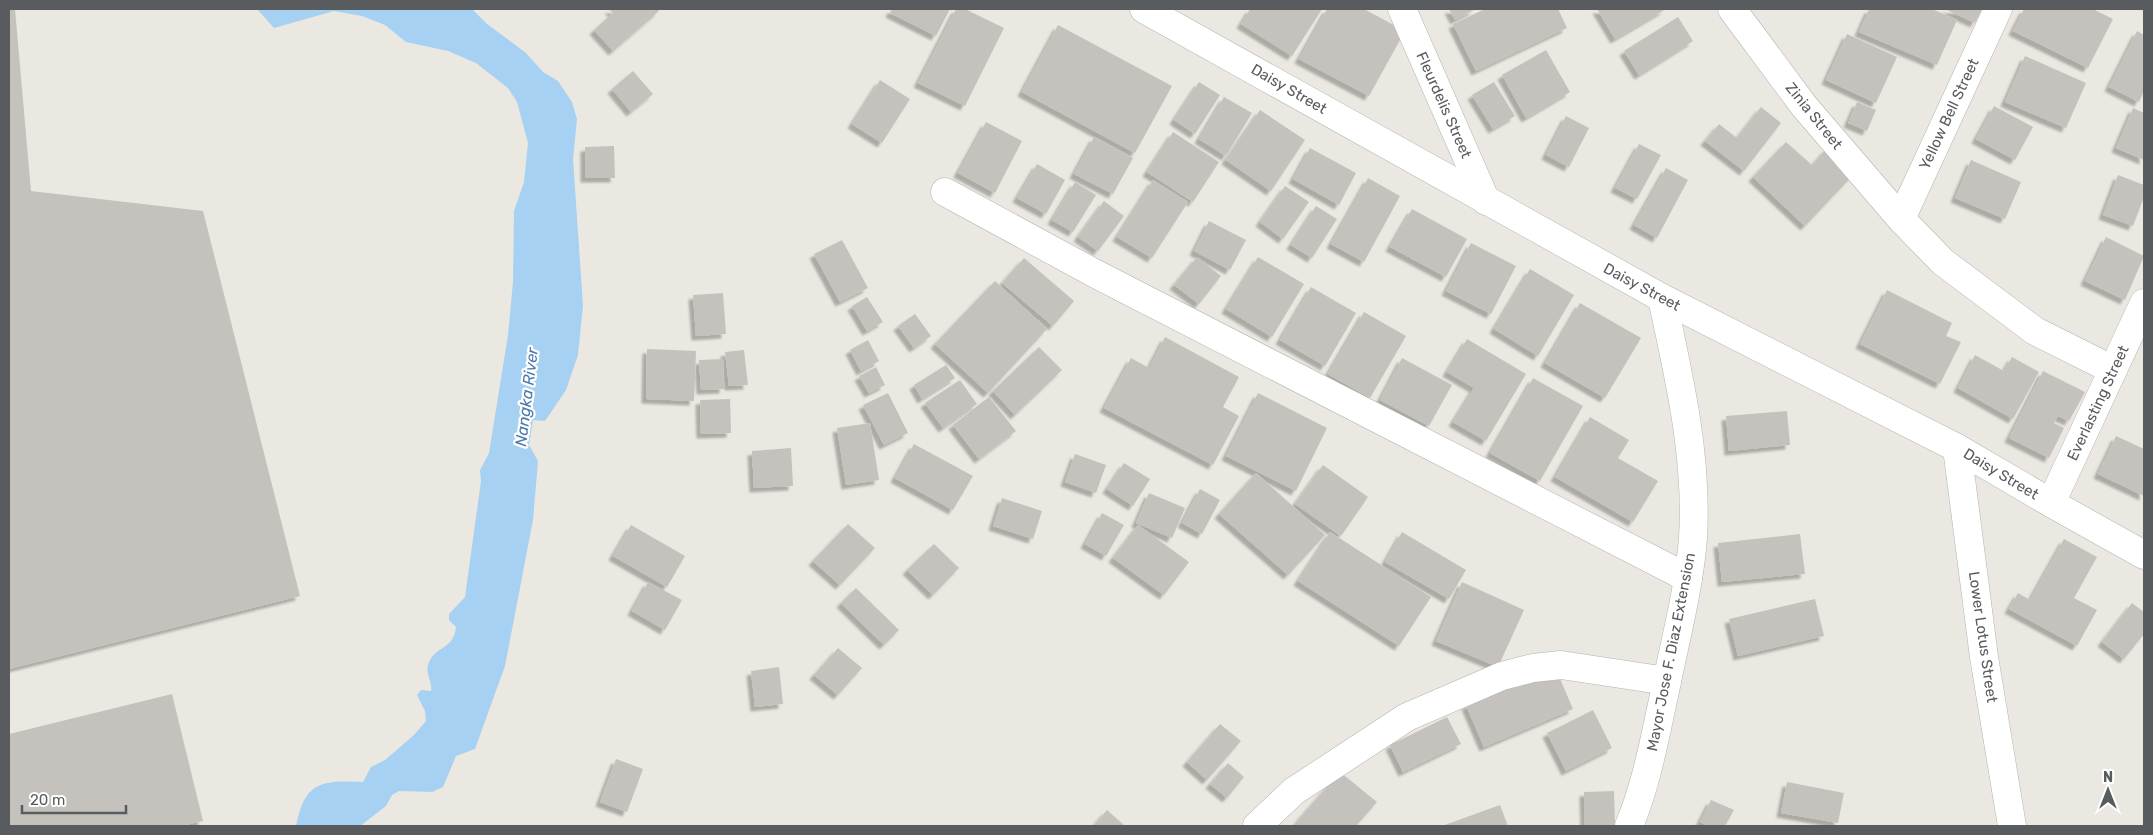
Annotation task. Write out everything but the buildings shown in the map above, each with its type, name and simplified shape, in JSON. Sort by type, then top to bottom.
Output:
[{"type":"street","name":"Daisy Street","points":[[1144,9],[1662,298],[1957,448],[2144,555]]},
{"type":"street","name":"Fleurdelis Street","points":[[1402,9],[1486,201]]},
{"type":"street","name":"Zinia Street","points":[[1732,9],[1804,106],[1901,219],[1943,262],[1990,299],[2036,331],[2113,370]]},
{"type":"street","name":"Yellow Bell Street","points":[[1901,219],[1998,9]]},
{"type":"street","points":[[945,192],[1094,273],[1688,578]]},
{"type":"street","name":"Mayor Jose F. Diaz Extension","points":[[1629,826],[1650,762],[1688,578],[1693,538],[1694,489],[1690,444],[1681,385],[1662,298]]},
{"type":"street","name":"Everlasting Street","points":[[2051,503],[2144,303]]},
{"type":"street","name":"Lower Lotus Street","points":[[1957,448],[1984,657],[2012,826]]},
{"type":"street","points":[[1257,826],[1294,791],[1407,717],[1502,676],[1533,668],[1562,665],[1667,681]]},
{"type":"water","name":"Nangka River","points":[[257,9],[472,9],[487,24],[526,53],[543,72],[558,81],[572,102],[577,119],[573,159],[583,306],[578,355],[566,390],[545,421],[533,420],[529,445],[538,461],[533,520],[505,666],[475,749],[456,756],[443,787],[432,792],[399,791],[392,795],[386,806],[360,826],[296,826],[304,800],[310,792],[325,783],[363,782],[371,767],[385,760],[414,735],[426,721],[425,711],[417,695],[421,690],[431,691],[428,664],[433,655],[449,643],[455,634],[456,627],[449,620],[449,614],[465,597],[481,481],[480,470],[489,453],[508,335],[513,282],[514,211],[524,182],[528,143],[517,102],[508,88],[476,63],[448,51],[406,42],[385,25],[362,16],[334,11],[274,28]]}]
